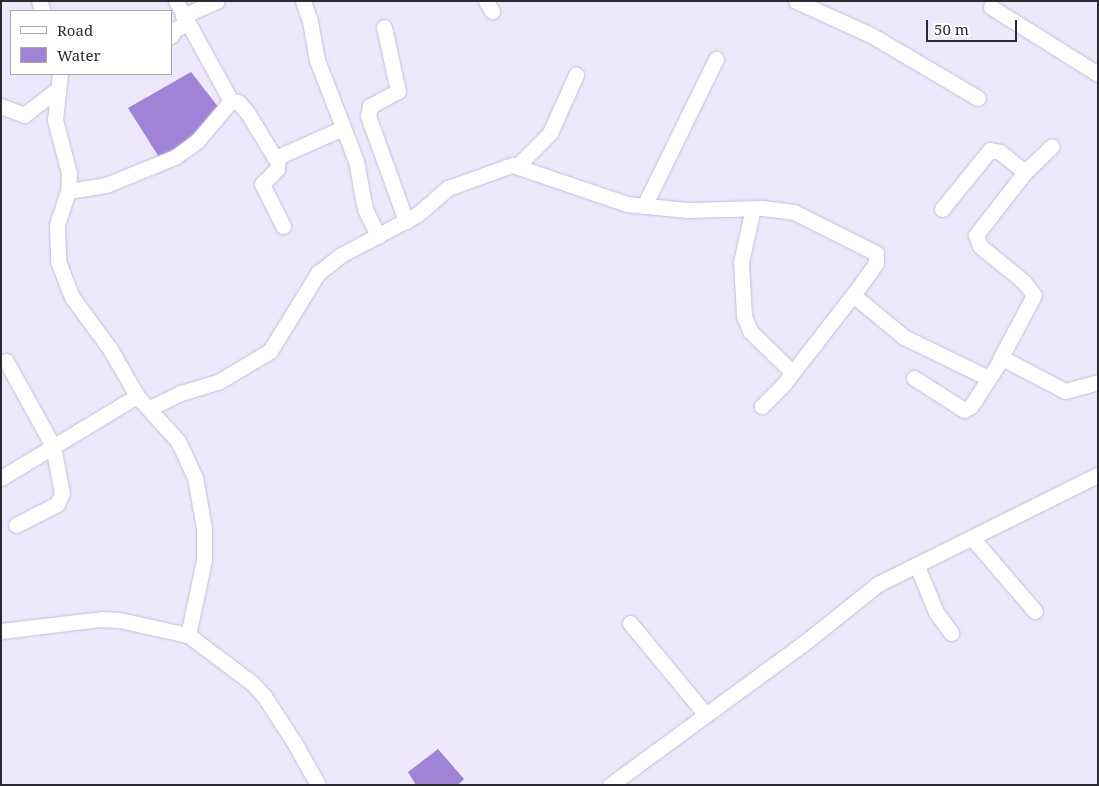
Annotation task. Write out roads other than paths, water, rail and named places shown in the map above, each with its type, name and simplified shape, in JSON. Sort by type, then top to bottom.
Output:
[{"type":"street","points":[[176,1],[231,101]]},
{"type":"street","points":[[172,34],[185,20],[217,1]]},
{"type":"street","points":[[303,1],[310,20],[317,60],[360,175],[365,209],[378,236]]},
{"type":"street","points":[[796,1],[871,35],[978,98]]},
{"type":"street","points":[[991,7],[1098,74]]},
{"type":"street","points":[[384,27],[398,91],[370,106],[368,116],[406,221]]},
{"type":"street","points":[[644,206],[716,59]]},
{"type":"street","points":[[150,408],[181,393],[218,382],[270,351],[318,273],[341,255],[418,214],[448,188],[518,165],[545,140],[576,75]]},
{"type":"street","points":[[1,106],[24,115],[62,78]]},
{"type":"street","points":[[62,78],[55,120],[66,160],[68,191],[57,225],[56,245],[62,278],[110,349],[137,396],[150,408],[187,454],[199,495],[204,528],[204,560],[188,635]]},
{"type":"street","points":[[231,101],[238,102],[247,112],[268,150],[278,158]]},
{"type":"street","points":[[68,191],[106,185],[175,157],[197,141],[231,101]]},
{"type":"street","points":[[278,158],[343,128]]},
{"type":"street","points":[[914,378],[964,410],[971,406],[1000,359],[1034,295],[1030,287],[980,246],[976,235],[1025,172],[1052,146]]},
{"type":"street","points":[[942,209],[990,150],[1000,152],[1025,172]]},
{"type":"street","points":[[278,158],[277,169],[262,184],[283,226]]},
{"type":"street","points":[[518,165],[580,190],[644,206],[687,210],[753,208],[794,212],[876,253],[876,263],[853,295],[792,372],[762,406]]},
{"type":"street","points":[[753,208],[741,262],[744,316],[750,331],[792,372]]},
{"type":"street","points":[[853,295],[904,337],[988,378]]},
{"type":"street","points":[[1000,359],[1006,359],[1064,392],[1098,382]]},
{"type":"street","points":[[6,361],[53,446],[61,500],[16,525]]},
{"type":"street","points":[[3,472],[53,446],[137,396]]},
{"type":"street","points":[[610,785],[803,644],[859,597],[892,577],[973,539],[1098,475]]},
{"type":"street","points":[[973,539],[1035,611]]},
{"type":"street","points":[[917,566],[936,612],[951,633]]},
{"type":"street","points":[[1,631],[102,619],[119,620],[154,630],[188,635],[252,683],[264,696],[294,742],[318,785]]},
{"type":"street","points":[[630,623],[706,715]]},
{"type":"water","points":[[191,72],[219,108],[164,165],[128,108]]},
{"type":"water","points":[[438,749],[464,779],[458,785],[416,785],[408,772]]}]
